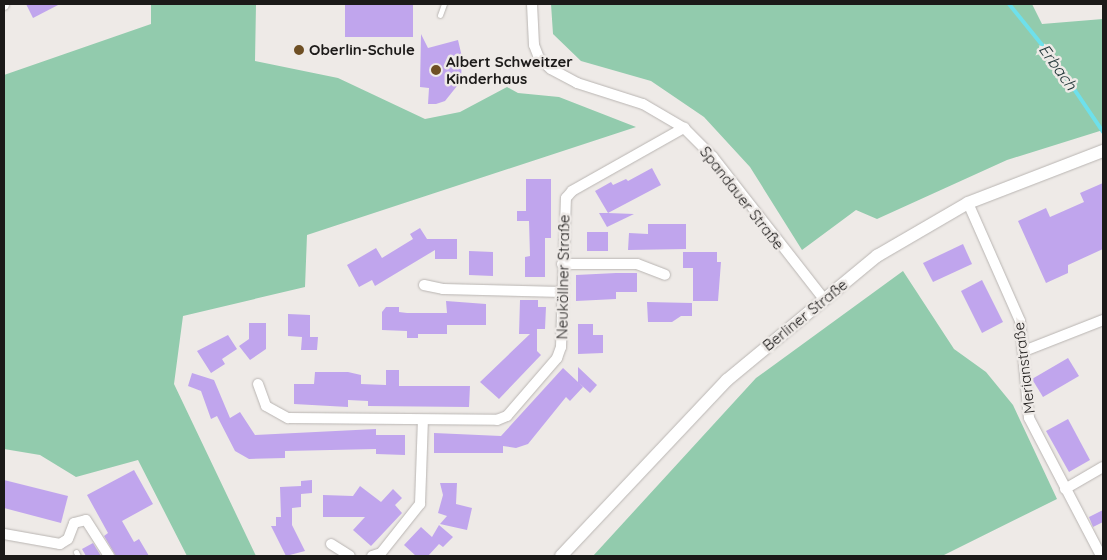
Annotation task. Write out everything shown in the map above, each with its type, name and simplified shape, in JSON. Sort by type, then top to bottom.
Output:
[{"type":"street","name":"Spandauer Straße","points":[[532,4],[534,45],[539,58],[551,70],[570,81],[643,104],[684,128],[713,157],[823,298]]},
{"type":"street","name":"Neuköllner Straße","points":[[258,384],[266,406],[288,418],[498,420],[507,416],[557,358],[561,347],[563,212],[572,190],[684,128]]},
{"type":"street","name":"Berliner Straße","points":[[561,556],[727,380],[823,298],[877,256],[968,203],[1102,151]]},
{"type":"street","name":"Merianstraße","points":[[968,203],[1016,312],[1024,351],[1029,418],[1101,556]]},
{"type":"street","points":[[562,264],[637,264],[665,275]]},
{"type":"street","points":[[424,285],[443,289],[562,292]]},
{"type":"street","points":[[1024,351],[1103,320]]},
{"type":"street","points":[[372,556],[381,553],[420,504],[423,420]]},
{"type":"street","points":[[1065,489],[1103,467]]},
{"type":"street","points":[[4,534],[60,544],[68,539],[74,523],[86,520],[110,556]]},
{"type":"street","points":[[330,544],[350,556]]},
{"type":"lane","points":[[440,16],[444,4]]},
{"type":"green space","points":[[151,4],[256,4],[255,61],[338,78],[425,119],[460,112],[507,87],[518,93],[559,97],[636,127],[307,235],[305,287],[183,316],[174,384],[256,556],[187,556],[138,460],[76,477],[40,455],[4,449],[4,75],[151,24]]},
{"type":"green space","points":[[551,4],[1032,4],[1042,24],[1103,19],[1103,130],[1007,160],[877,219],[856,210],[802,250],[750,167],[704,117],[651,81],[581,61],[553,34]]},
{"type":"green space","points":[[903,271],[954,349],[986,372],[1013,405],[1057,499],[942,556],[593,556],[756,378]]},
{"type":"building","points":[[26,4],[60,4],[33,18]]},
{"type":"building","points":[[345,4],[413,4],[413,37],[345,37]]},
{"type":"building","name":"Albert Schweitzer Kinderhaus","points":[[421,34],[428,48],[458,40],[462,57],[461,81],[445,101],[436,104],[428,104],[429,88],[420,87]]},
{"type":"building","points":[[652,168],[661,185],[608,213],[595,191],[611,182],[613,185],[626,179],[628,181]]},
{"type":"building","points":[[526,179],[551,179],[551,238],[545,238],[545,277],[525,277],[525,257],[530,256],[529,221],[517,221],[517,211],[526,211]]},
{"type":"building","points":[[1103,183],[1103,249],[1068,265],[1068,273],[1046,283],[1018,221],[1046,208],[1050,217],[1084,202],[1080,193]]},
{"type":"building","points":[[599,213],[634,214],[607,227]]},
{"type":"building","points":[[648,224],[686,224],[686,249],[628,250],[629,233],[648,234]]},
{"type":"building","points":[[420,228],[427,239],[457,239],[457,259],[435,259],[435,250],[375,286],[372,280],[359,287],[347,265],[376,248],[382,258],[413,239],[410,234]]},
{"type":"building","points":[[587,232],[608,232],[608,251],[587,251]]},
{"type":"building","points":[[963,244],[972,264],[933,282],[923,263]]},
{"type":"building","points":[[469,251],[493,252],[493,276],[469,275]]},
{"type":"building","points":[[683,252],[717,252],[717,262],[721,262],[718,301],[693,301],[693,268],[683,268]]},
{"type":"building","points":[[637,273],[637,292],[616,292],[616,299],[576,301],[576,275]]},
{"type":"building","points":[[982,280],[1003,322],[982,333],[961,291]]},
{"type":"building","points":[[520,300],[538,300],[538,307],[546,307],[545,329],[537,329],[537,351],[541,355],[499,399],[480,382],[530,334],[519,334]]},
{"type":"building","points":[[446,301],[486,304],[486,325],[447,325],[447,334],[418,334],[418,338],[407,338],[407,331],[382,330],[382,312],[386,307],[399,307],[399,312],[407,313],[447,313]]},
{"type":"building","points":[[647,302],[692,303],[692,316],[681,316],[672,322],[648,322]]},
{"type":"building","points":[[288,314],[310,315],[310,337],[318,337],[317,350],[301,350],[302,337],[288,336]]},
{"type":"building","points":[[249,323],[266,323],[266,349],[250,360],[239,346],[249,339]]},
{"type":"building","points":[[578,324],[593,324],[593,335],[603,335],[603,353],[578,354]]},
{"type":"building","points":[[228,335],[237,349],[222,359],[225,364],[211,373],[197,351]]},
{"type":"building","points":[[1068,358],[1079,376],[1043,397],[1032,379]]},
{"type":"building","points":[[578,367],[597,385],[590,393],[579,383],[583,387],[570,401],[566,397],[528,444],[516,448],[503,446],[503,453],[434,453],[434,433],[501,436],[563,368],[578,382]]},
{"type":"building","points":[[386,370],[399,370],[399,386],[470,386],[469,407],[368,406],[368,401],[348,400],[348,407],[294,404],[294,384],[314,384],[315,372],[348,372],[361,375],[361,384],[386,385]]},
{"type":"building","points":[[192,373],[214,380],[230,418],[240,412],[255,435],[376,429],[376,435],[405,435],[405,455],[376,454],[376,449],[285,451],[285,458],[249,459],[235,451],[217,416],[211,419],[201,391],[188,386]]},
{"type":"building","points":[[1068,419],[1090,460],[1069,472],[1046,431]]},
{"type":"building","points":[[134,470],[153,504],[122,521],[134,542],[139,539],[149,556],[116,556],[104,536],[108,533],[87,495]]},
{"type":"building","points":[[4,480],[68,496],[61,523],[4,508]]},
{"type":"building","points":[[312,480],[312,493],[301,494],[301,507],[292,508],[292,525],[305,551],[286,556],[271,526],[276,526],[276,517],[281,517],[280,487],[301,486],[301,481]]},
{"type":"building","points":[[440,483],[457,483],[456,504],[472,508],[467,530],[440,524],[447,516],[438,513],[443,495]]},
{"type":"building","points":[[360,486],[381,502],[393,489],[402,498],[395,505],[402,513],[371,546],[353,530],[365,517],[323,517],[323,495],[353,496]]},
{"type":"building","points":[[1103,510],[1103,522],[1093,527],[1089,517]]},
{"type":"building","points":[[439,525],[453,537],[443,547],[439,544],[428,556],[416,556],[404,545],[421,527],[432,537]]},
{"type":"building","points":[[93,543],[101,556],[86,556],[82,549]]},
{"type":"waterway","name":"Erbach","points":[[1009,4],[1055,61],[1103,132]]},
{"type":"place","name":"Oberlin-Schule","points":[[299,50]]},
{"type":"place","name":"Albert Schweitzer Kinderhaus","points":[[436,70]]}]
